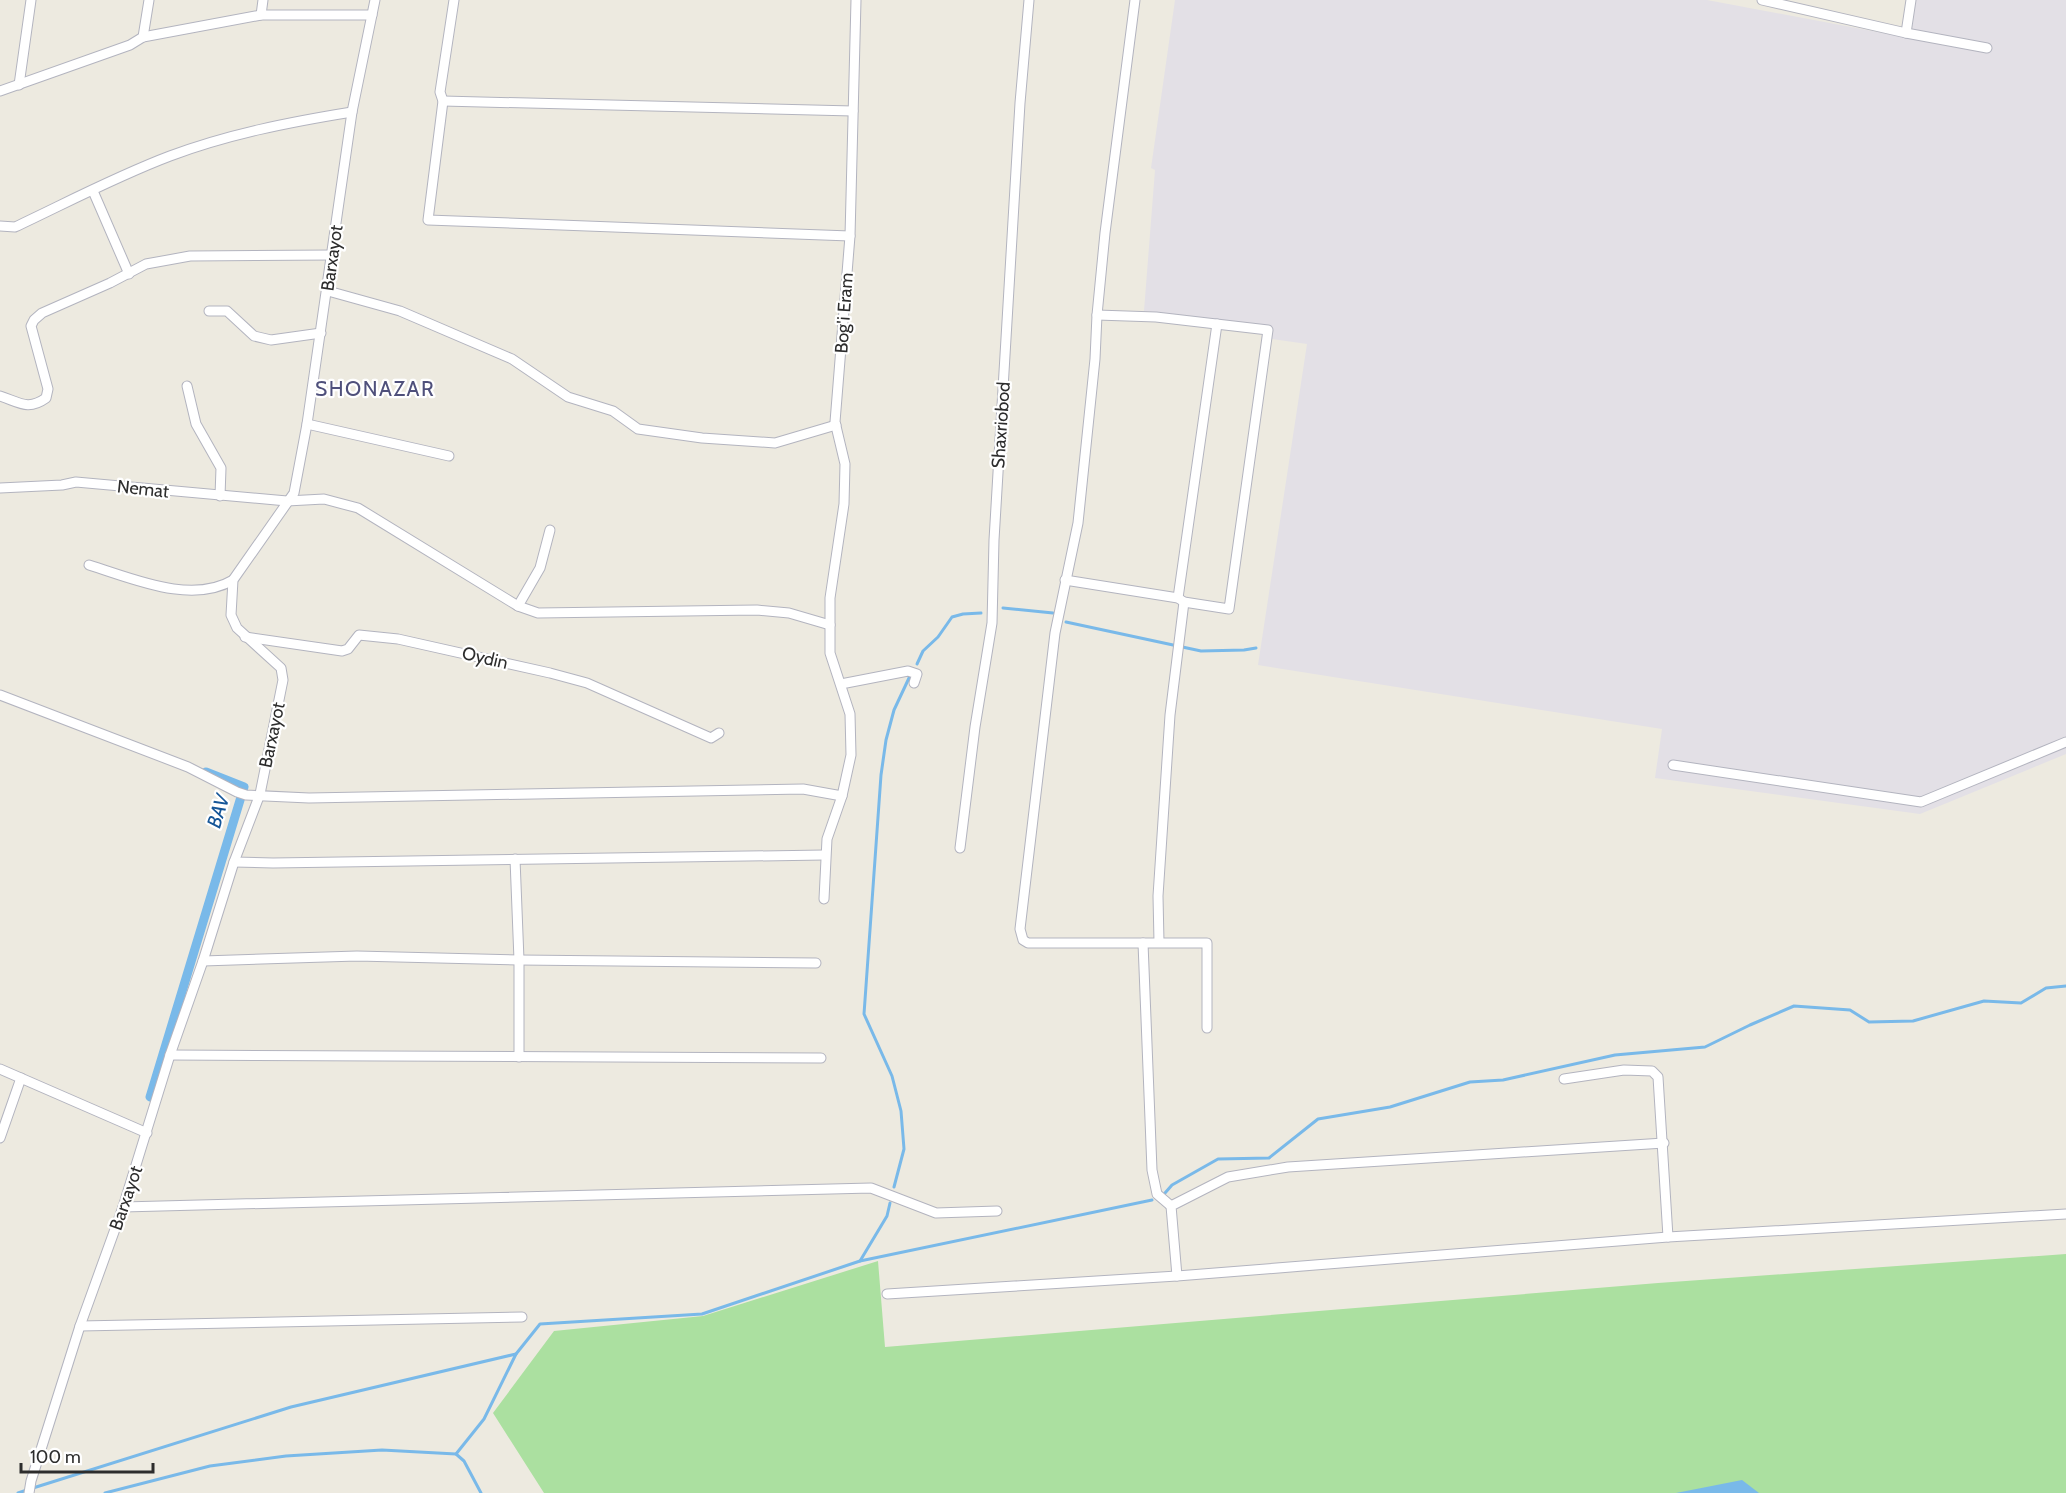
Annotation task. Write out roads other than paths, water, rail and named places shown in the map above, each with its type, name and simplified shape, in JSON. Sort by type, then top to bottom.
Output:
[{"type":"street","points":[[19,85],[31,0]]},
{"type":"street","points":[[143,37],[149,0]]},
{"type":"street","points":[[261,15],[263,0]]},
{"type":"street","name":"Barxayot","points":[[29,1493],[31,1480],[80,1326],[123,1207],[170,1055],[203,962],[234,862],[260,795],[283,680],[281,668],[244,638],[237,628],[231,615],[233,580],[294,493],[328,291],[352,112],[375,0]]},
{"type":"street","points":[[454,0],[440,92],[443,101],[428,220],[850,236]]},
{"type":"street","name":"Bog'i Eram","points":[[824,899],[825,855],[829,831],[842,796],[851,755],[850,714],[830,653],[830,597],[844,504],[845,464],[836,425],[850,236],[856,0]]},
{"type":"street","name":"Shaxriobod","points":[[960,848],[975,727],[992,624],[994,540],[1020,103],[1029,0]]},
{"type":"street","points":[[1135,0],[1105,233],[1078,523],[1055,633],[1030,826],[1020,933],[1023,940],[1028,943],[1207,943],[1207,1029]]},
{"type":"street","points":[[1762,0],[1906,33],[1987,48]]},
{"type":"street","points":[[1906,33],[1911,0]]},
{"type":"street","points":[[0,91],[130,45],[143,37],[261,15],[372,15]]},
{"type":"street","points":[[443,101],[853,111]]},
{"type":"street","points":[[0,226],[15,227],[169,156],[236,135],[295,121],[352,112]]},
{"type":"street","points":[[93,191],[129,274]]},
{"type":"street","points":[[0,396],[28,406],[36,405],[46,398],[48,389],[32,326],[34,320],[42,313],[129,274],[146,264],[190,256],[333,255]]},
{"type":"street","points":[[328,291],[399,311],[512,359],[568,397],[613,411],[638,429],[705,439],[775,443],[836,425]]},
{"type":"street","points":[[208,312],[227,311],[254,336],[271,340],[321,333]]},
{"type":"street","points":[[1065,580],[1229,609],[1268,330],[1156,317],[1097,315]]},
{"type":"street","points":[[1159,942],[1158,896],[1176,653],[1217,324]]},
{"type":"street","points":[[188,386],[198,430],[221,468],[220,496]]},
{"type":"street","points":[[307,424],[449,456]]},
{"type":"street","name":"Nemat","points":[[0,488],[62,485],[76,482],[287,501],[324,499],[358,507],[518,606],[538,614],[695,613],[757,610],[789,613],[830,625]]},
{"type":"street","points":[[518,606],[540,568],[550,530]]},
{"type":"street","points":[[89,565],[165,588],[207,589],[225,585],[233,580]]},
{"type":"street","name":"Oydin","points":[[244,638],[342,651],[348,649],[359,635],[398,639],[587,683],[711,738],[719,733]]},
{"type":"street","points":[[840,684],[908,671],[917,674],[914,683]]},
{"type":"street","points":[[0,695],[188,767],[242,793],[309,798],[802,789],[842,796]]},
{"type":"street","points":[[1673,765],[1921,802],[2066,742]]},
{"type":"street","points":[[234,862],[825,855]]},
{"type":"street","points":[[515,860],[519,960],[519,1057]]},
{"type":"street","points":[[1143,943],[1152,1170],[1157,1194],[1171,1206],[1177,1276]]},
{"type":"street","points":[[203,962],[357,956],[816,963]]},
{"type":"street","points":[[170,1055],[821,1058]]},
{"type":"street","points":[[0,1069],[147,1133]]},
{"type":"street","points":[[1564,1079],[1624,1070],[1656,1073],[1664,1143],[1668,1237]]},
{"type":"street","points":[[0,1138],[21,1078]]},
{"type":"street","points":[[1171,1206],[1228,1176],[1288,1167],[1664,1143]]},
{"type":"street","points":[[123,1207],[871,1188],[936,1213],[997,1211]]},
{"type":"street","points":[[887,1294],[1177,1276],[1668,1237],[2066,1214]]},
{"type":"street","points":[[80,1326],[522,1317]]},
{"type":"water","points":[[1742,1480],[1759,1493],[1676,1493]]},
{"type":"waterway","points":[[1003,608],[1053,613]]},
{"type":"waterway","points":[[917,664],[923,651],[938,637],[952,617],[981,613]]},
{"type":"waterway","points":[[1066,622],[1201,651],[1256,648]]},
{"type":"waterway","points":[[894,1187],[904,1149],[901,1111],[892,1076],[864,1014],[881,775],[886,740],[894,710],[909,678]]},
{"type":"waterway","name":"BAV","points":[[150,1097],[244,787],[206,772]]},
{"type":"waterway","points":[[1165,1193],[1172,1185],[1218,1159],[1269,1158],[1318,1119],[1390,1107],[1470,1082],[1503,1080],[1615,1055],[1705,1047],[1794,1006],[1850,1010],[1869,1022],[1913,1021],[1984,1001],[2021,1003],[2046,988],[2066,986]]},
{"type":"waterway","points":[[456,1454],[484,1419],[516,1354],[540,1324],[702,1314],[860,1261],[1152,1200]]},
{"type":"waterway","points":[[860,1261],[887,1216],[890,1203]]},
{"type":"waterway","points":[[33,1488],[291,1407],[516,1354]]},
{"type":"waterway","points":[[105,1493],[210,1466],[286,1456],[382,1450],[456,1454],[464,1461],[481,1493]]},
{"type":"waterway","points":[[18,1493],[27,1490]]},
{"type":"district","name":"SHONAZAR","points":[[375,389]]}]
